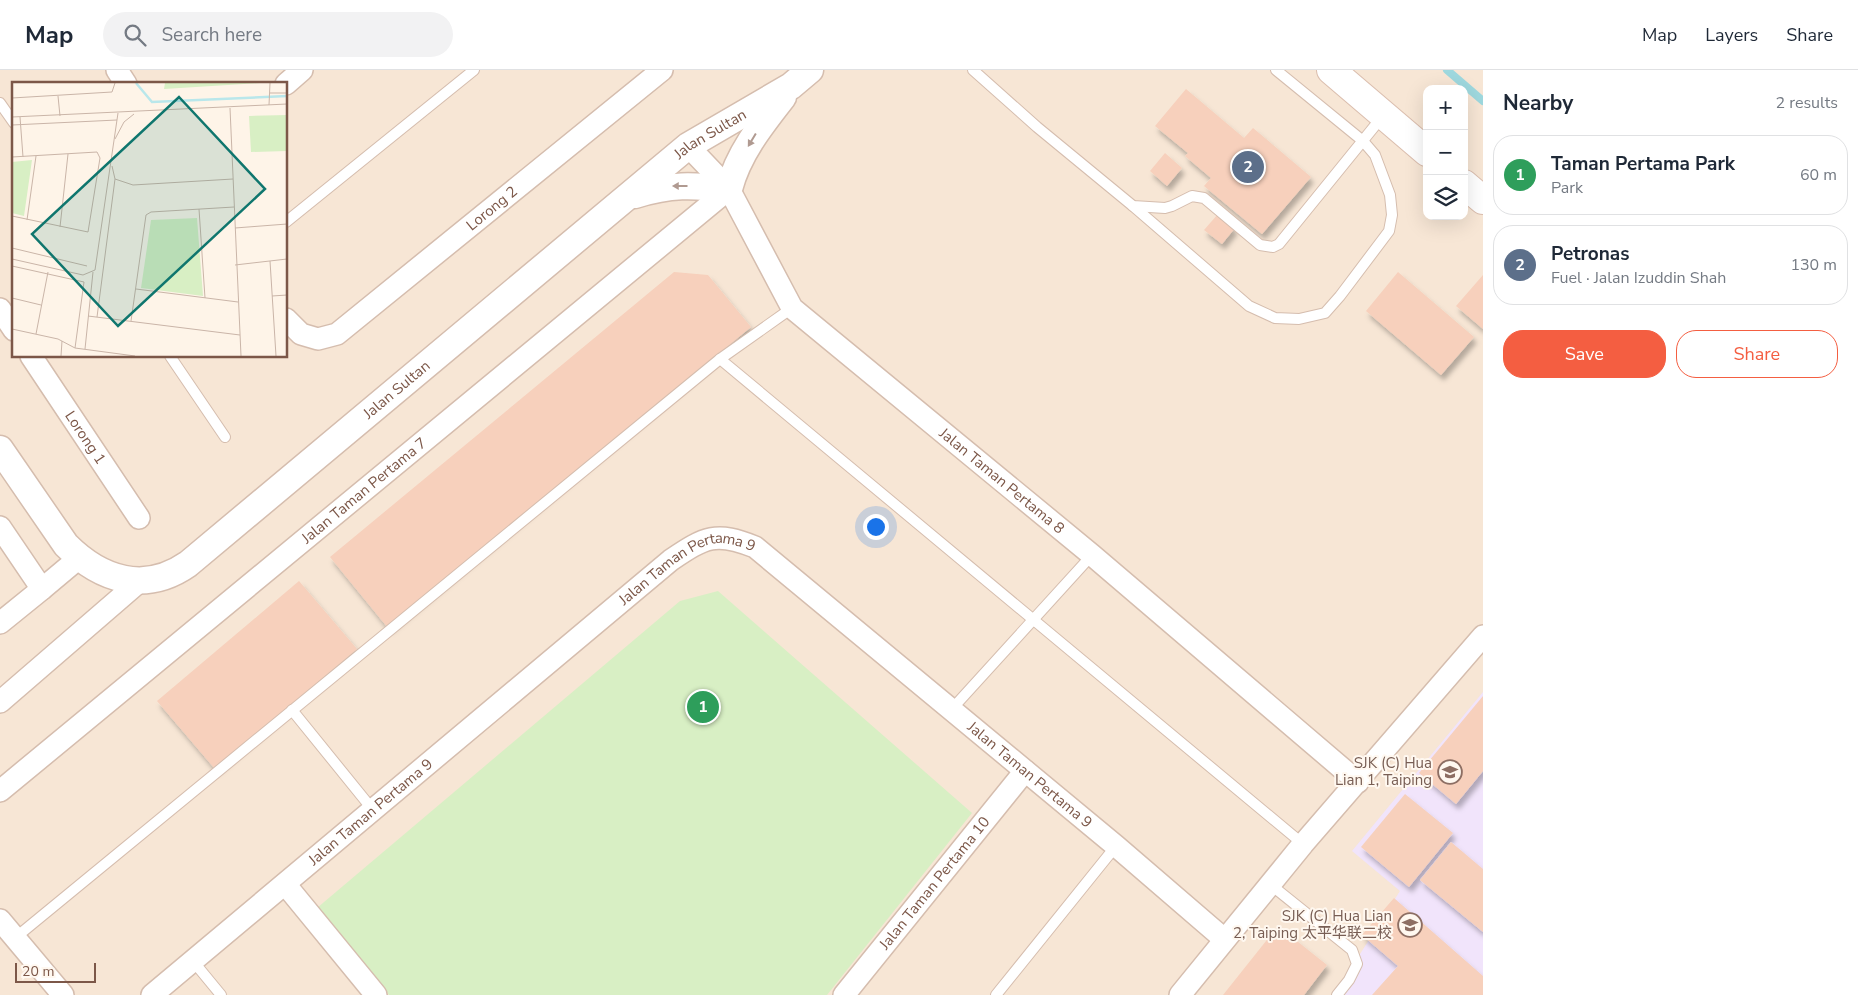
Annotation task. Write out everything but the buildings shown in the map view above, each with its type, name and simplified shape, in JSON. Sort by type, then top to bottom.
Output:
[{"type":"main road","points":[[1331,70],[1423,149]]},
{"type":"main road","points":[[1468,187],[1483,200]]},
{"type":"street","points":[[117,70],[125,82]]},
{"type":"street","points":[[288,82],[302,70]]},
{"type":"street","name":"Lorong 2","points":[[288,321],[302,334],[318,339],[337,334],[662,70]]},
{"type":"street","points":[[627,197],[672,186],[729,189],[733,171],[757,130],[801,78]]},
{"type":"street","name":"Jalan Sultan","points":[[0,449],[66,545],[79,558],[121,579],[140,581],[157,579],[170,574],[188,564],[688,146],[801,78]]},
{"type":"street","name":"Jalan Taman Pertama 8","points":[[688,146],[729,189],[792,308],[1092,555],[1358,782]]},
{"type":"street","name":"Jalan Taman Pertama 7","points":[[0,790],[729,189]]},
{"type":"street","points":[[0,309],[12,327]]},
{"type":"street","name":"Lorong 1","points":[[32,358],[139,518]]},
{"type":"street","points":[[0,527],[42,589]]},
{"type":"street","name":"Jalan Taman Pertama 9","points":[[152,995],[671,560],[690,547],[712,538],[734,539],[755,548],[1116,846],[1224,940]]},
{"type":"street","points":[[0,623],[79,558]]},
{"type":"street","points":[[0,702],[140,581]]},
{"type":"street","points":[[1180,995],[1304,844],[1483,636]]},
{"type":"street","name":"Jalan Taman Pertama 10","points":[[847,994],[1025,771]]},
{"type":"street","points":[[285,884],[376,995]]},
{"type":"street","points":[[0,920],[63,995]]},
{"type":"lane","points":[[288,220],[474,70]]},
{"type":"lane","points":[[973,70],[1037,127],[1133,206],[1249,306],[1275,318],[1299,319],[1325,313],[1389,231],[1392,215],[1390,195],[1375,155],[1363,142],[1276,70]]},
{"type":"lane","points":[[0,102],[12,120]]},
{"type":"lane","points":[[1133,206],[1165,208],[1192,196],[1198,196],[1204,198],[1260,245],[1272,247],[1279,244],[1384,115]]},
{"type":"lane","points":[[15,938],[720,359],[792,308]]},
{"type":"lane","points":[[171,358],[225,438]]},
{"type":"lane","points":[[720,359],[1304,844]]},
{"type":"lane","points":[[951,710],[1092,555]]},
{"type":"lane","points":[[292,710],[373,810]]},
{"type":"lane","points":[[996,995],[1116,846]]},
{"type":"lane","points":[[1271,884],[1352,950],[1357,964],[1350,980],[1337,995]]},
{"type":"lane","points":[[193,962],[221,995]]},
{"type":"shaded area","points":[[0,70],[1483,70],[1483,995],[0,995]]},
{"type":"shaded area","name":"SJK (C) Hua Lian 1, Taiping","points":[[1483,692],[1483,995],[1334,995],[1400,891],[1352,851]]},
{"type":"green space","points":[[718,591],[972,813],[827,995],[389,995],[317,908],[680,601]]},
{"type":"waterway","points":[[1447,70],[1483,101]]},
{"type":"place","name":"Petronas","points":[[1248,167]]},
{"type":"place","name":"Taman Pertama Park","points":[[703,707]]},
{"type":"place","name":"SJK (C) Hua Lian 1, Taiping","points":[[1450,772]]},
{"type":"place","name":"SJK (C) Hua Lian 2, Taiping 太平华联二校","points":[[1410,925]]}]
